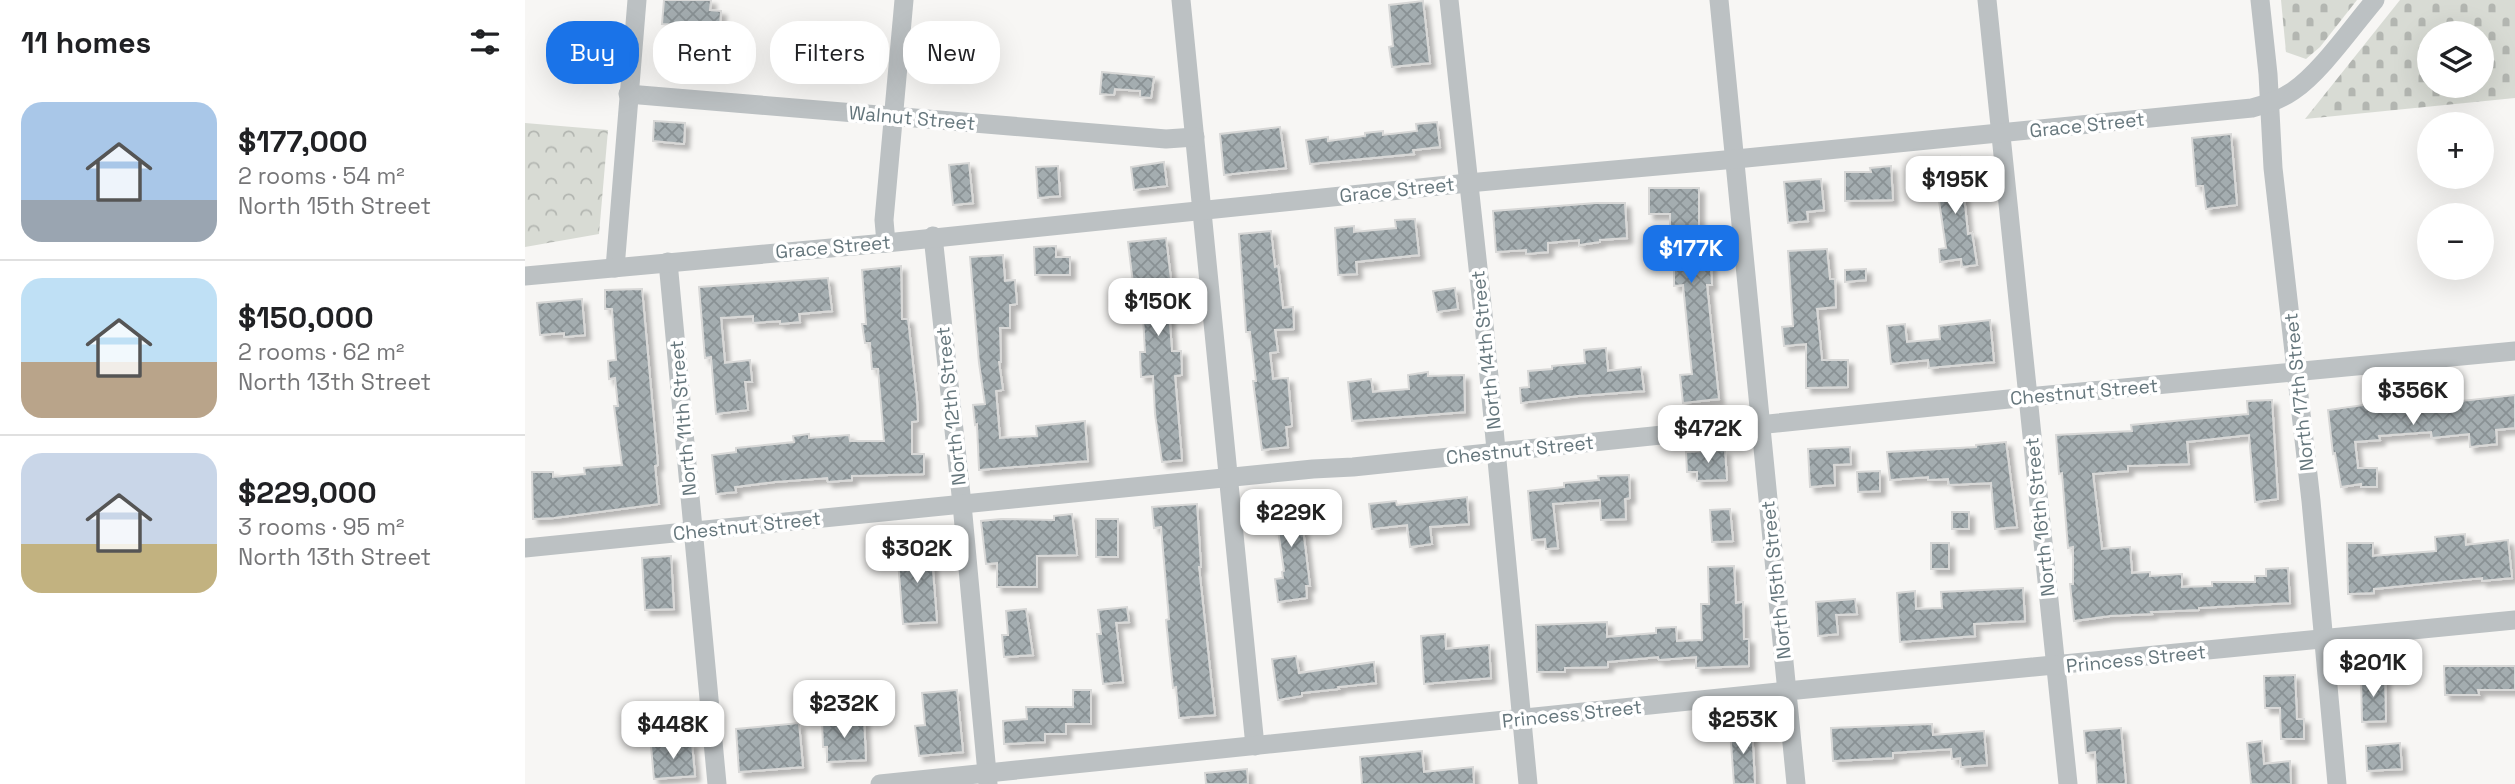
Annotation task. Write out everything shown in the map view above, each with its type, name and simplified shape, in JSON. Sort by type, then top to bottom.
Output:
[{"type":"street","points":[[615,268],[637,0]]},
{"type":"street","points":[[886,243],[884,219],[904,0]]},
{"type":"street","points":[[1181,0],[1255,746]]},
{"type":"street","name":"North 14th Street","points":[[1449,0],[1528,784]]},
{"type":"street","name":"North 15th Street","points":[[1719,0],[1796,784]]},
{"type":"street","name":"North 16th Street","points":[[1987,0],[2068,784]]},
{"type":"street","name":"North 17th Street","points":[[2260,0],[2273,168],[2297,372],[2337,784]]},
{"type":"street","points":[[2269,104],[2295,90],[2375,0]]},
{"type":"street","name":"Walnut Street","points":[[628,94],[1166,139],[1195,137]]},
{"type":"street","name":"Grace Street","points":[[525,276],[886,243],[933,236],[1468,183],[2001,134],[2269,104]]},
{"type":"street","name":"North 12th Street","points":[[933,236],[962,504],[987,779]]},
{"type":"street","name":"North 11th Street","points":[[668,262],[717,784]]},
{"type":"street","name":"Chestnut Street","points":[[525,548],[1496,453],[2028,397],[2515,351]]},
{"type":"street","name":"Princess Street","points":[[880,784],[987,779],[1255,746],[1787,691],[2515,621]]},
{"type":"green space","points":[[2281,0],[2357,0],[2320,47],[2306,59],[2286,52]]},
{"type":"green space","points":[[2400,0],[2515,0],[2515,98],[2305,119]]},
{"type":"green space","points":[[525,123],[608,130],[599,234],[525,247]]},
{"type":"building","points":[[664,0],[711,0],[710,10],[721,11],[720,21],[662,21]]},
{"type":"building","points":[[1423,1],[1430,63],[1392,67],[1389,5]]},
{"type":"building","points":[[1102,72],[1154,77],[1151,98],[1140,97],[1140,91],[1115,89],[1114,95],[1100,94]]},
{"type":"building","points":[[654,121],[685,123],[684,144],[653,141]]},
{"type":"building","points":[[1437,122],[1440,147],[1413,150],[1414,154],[1310,164],[1306,140],[1328,137],[1328,141],[1365,136],[1365,133],[1383,131],[1383,135],[1417,131],[1416,124]]},
{"type":"building","points":[[1280,127],[1286,168],[1224,175],[1220,134]]},
{"type":"building","points":[[2231,134],[2237,205],[2206,209],[2203,186],[2196,186],[2192,138]]},
{"type":"building","points":[[1960,157],[1968,234],[1972,233],[1977,265],[1962,267],[1961,259],[1940,262],[1939,249],[1946,248],[1939,201],[1944,201],[1939,160]]},
{"type":"building","points":[[1164,162],[1167,186],[1134,190],[1131,167]]},
{"type":"building","points":[[969,163],[973,203],[953,205],[949,165]]},
{"type":"building","points":[[1058,166],[1060,196],[1038,198],[1036,167]]},
{"type":"building","points":[[1891,166],[1893,200],[1845,201],[1845,172],[1871,172],[1870,168]]},
{"type":"building","points":[[1821,179],[1824,210],[1807,212],[1808,221],[1788,223],[1784,182]]},
{"type":"building","points":[[1649,188],[1699,188],[1699,235],[1709,235],[1712,285],[1707,285],[1719,399],[1683,403],[1680,375],[1692,374],[1683,285],[1674,286],[1674,258],[1670,258],[1670,214],[1649,214]]},
{"type":"building","points":[[1625,203],[1627,238],[1579,245],[1579,240],[1548,243],[1548,252],[1496,252],[1493,211]]},
{"type":"building","points":[[1415,219],[1419,255],[1356,262],[1357,274],[1338,275],[1335,228],[1354,226],[1354,232],[1396,228],[1395,220]]},
{"type":"building","points":[[1271,231],[1283,308],[1293,307],[1294,329],[1275,330],[1278,352],[1270,353],[1273,379],[1288,378],[1292,426],[1286,427],[1288,447],[1262,450],[1250,332],[1246,332],[1239,234]]},
{"type":"building","points":[[1166,238],[1173,296],[1168,297],[1172,351],[1181,351],[1182,375],[1175,376],[1182,460],[1162,462],[1153,376],[1141,377],[1140,352],[1145,352],[1142,299],[1135,300],[1128,242]]},
{"type":"building","points":[[1056,246],[1056,257],[1070,257],[1070,275],[1035,275],[1034,247]]},
{"type":"building","points":[[1827,249],[1830,279],[1835,279],[1836,307],[1817,309],[1822,360],[1848,360],[1848,387],[1806,388],[1806,344],[1784,346],[1782,327],[1793,326],[1788,251]]},
{"type":"building","points":[[1003,255],[1005,281],[1015,280],[1017,304],[1010,305],[1010,328],[1000,328],[999,362],[1003,390],[996,391],[1000,438],[1037,436],[1036,426],[1085,421],[1088,461],[979,470],[977,424],[975,425],[973,405],[985,404],[970,257]]},
{"type":"building","points":[[901,266],[902,319],[908,319],[917,400],[918,421],[912,422],[912,454],[924,454],[924,474],[852,476],[852,480],[828,482],[827,478],[775,482],[735,487],[736,492],[716,494],[712,455],[736,452],[736,448],[794,442],[793,436],[809,434],[809,438],[849,435],[850,441],[884,441],[878,369],[872,369],[870,343],[865,343],[862,324],[866,324],[862,270]]},
{"type":"building","points":[[1866,269],[1866,280],[1845,282],[1845,270]]},
{"type":"building","points":[[828,278],[832,311],[799,314],[800,322],[780,324],[780,321],[753,323],[753,316],[721,318],[725,363],[750,360],[752,382],[745,382],[748,410],[716,414],[711,357],[705,358],[699,287]]},
{"type":"building","points":[[1455,288],[1458,309],[1437,312],[1433,291]]},
{"type":"building","points":[[642,289],[659,504],[533,519],[532,472],[553,472],[553,477],[585,474],[584,468],[622,465],[614,406],[618,406],[615,378],[609,379],[608,361],[616,360],[612,309],[605,309],[605,290]]},
{"type":"building","points":[[582,299],[585,335],[540,335],[537,303]]},
{"type":"building","points":[[1990,320],[1994,362],[1929,368],[1928,360],[1891,364],[1887,326],[1905,324],[1907,342],[1940,339],[1939,326]]},
{"type":"building","points":[[1606,348],[1608,371],[1641,367],[1644,391],[1521,403],[1520,388],[1529,387],[1528,371],[1585,363],[1584,350]]},
{"type":"building","points":[[1428,372],[1428,376],[1464,375],[1465,412],[1352,421],[1348,382],[1371,379],[1373,392],[1409,389],[1408,375]]},
{"type":"building","points":[[2410,395],[2411,402],[2453,398],[2453,402],[2515,395],[2515,428],[2496,430],[2497,444],[2470,447],[2469,434],[2432,438],[2431,432],[2379,436],[2380,440],[2355,442],[2358,468],[2377,468],[2377,487],[2361,487],[2361,484],[2341,487],[2335,453],[2333,454],[2328,410],[2385,402],[2384,397]]},
{"type":"building","points":[[2272,400],[2278,499],[2255,502],[2249,435],[2187,442],[2189,464],[2128,466],[2128,471],[2093,474],[2102,549],[2130,547],[2132,573],[2150,572],[2150,576],[2182,574],[2182,587],[2212,586],[2212,582],[2255,582],[2255,576],[2266,576],[2266,569],[2288,568],[2290,603],[2151,612],[2152,614],[2074,621],[2070,584],[2073,584],[2073,547],[2068,548],[2056,435],[2132,431],[2131,425],[2248,414],[2247,401]]},
{"type":"building","points":[[2006,442],[2017,527],[1995,529],[1991,483],[1949,485],[1948,479],[1928,480],[1928,477],[1890,480],[1887,452],[1976,447]]},
{"type":"building","points":[[1850,447],[1851,464],[1834,465],[1835,485],[1810,487],[1808,449]]},
{"type":"building","points":[[1725,450],[1727,480],[1697,481],[1697,472],[1687,472],[1686,452]]},
{"type":"building","points":[[1880,471],[1880,491],[1858,492],[1857,472]]},
{"type":"building","points":[[1629,475],[1630,498],[1625,499],[1626,519],[1601,520],[1600,500],[1553,504],[1558,548],[1546,549],[1545,539],[1532,540],[1528,491],[1564,487],[1564,483],[1599,480],[1598,476]]},
{"type":"building","points":[[1302,497],[1310,586],[1306,586],[1307,598],[1278,602],[1275,579],[1283,578],[1284,571],[1278,530],[1274,530],[1272,498]]},
{"type":"building","points":[[1467,497],[1469,524],[1430,527],[1432,544],[1410,547],[1407,525],[1372,529],[1369,504],[1396,501],[1397,505]]},
{"type":"building","points":[[1197,504],[1199,567],[1215,715],[1179,718],[1166,620],[1169,619],[1161,527],[1154,528],[1152,507]]},
{"type":"building","points":[[1730,509],[1733,541],[1712,542],[1710,510]]},
{"type":"building","points":[[1952,512],[1969,512],[1969,529],[1952,529]]},
{"type":"building","points":[[1072,514],[1077,555],[1037,556],[1037,587],[997,587],[997,563],[986,564],[981,521],[1054,520],[1054,516]]},
{"type":"building","points":[[1096,519],[1118,519],[1118,557],[1096,557]]},
{"type":"building","points":[[2465,534],[2466,545],[2508,540],[2512,578],[2482,581],[2482,578],[2348,594],[2347,543],[2373,543],[2373,556],[2436,551],[2435,537]]},
{"type":"building","points":[[1931,543],[1949,543],[1949,569],[1931,569]]},
{"type":"building","points":[[931,545],[937,622],[903,624],[897,548]]},
{"type":"building","points":[[671,556],[674,609],[645,610],[642,558]]},
{"type":"building","points":[[1734,566],[1736,603],[1743,602],[1744,639],[1749,639],[1749,666],[1696,668],[1696,657],[1659,660],[1658,657],[1608,662],[1608,667],[1537,672],[1536,625],[1607,622],[1607,637],[1656,633],[1656,628],[1676,627],[1677,641],[1702,640],[1701,604],[1709,604],[1708,567]]},
{"type":"building","points":[[2023,588],[2025,621],[1974,624],[1975,636],[1900,642],[1897,593],[1915,591],[1916,609],[1942,608],[1941,592]]},
{"type":"building","points":[[1855,599],[1857,614],[1836,615],[1838,634],[1818,636],[1816,602]]},
{"type":"building","points":[[1127,607],[1129,622],[1116,623],[1123,682],[1103,684],[1097,634],[1101,634],[1098,610]]},
{"type":"building","points":[[1026,609],[1033,655],[1004,657],[1002,635],[1008,635],[1006,611]]},
{"type":"building","points":[[1445,634],[1446,649],[1489,645],[1491,678],[1424,684],[1421,636]]},
{"type":"building","points":[[1296,656],[1299,673],[1374,662],[1376,683],[1302,693],[1302,696],[1278,700],[1272,659]]},
{"type":"building","points":[[2444,666],[2515,666],[2515,690],[2478,690],[2479,695],[2445,695]]},
{"type":"building","points":[[2295,675],[2297,719],[2304,719],[2304,739],[2281,739],[2280,708],[2265,708],[2264,676]]},
{"type":"building","points":[[2361,676],[2385,676],[2386,721],[2362,722]]},
{"type":"building","points":[[957,690],[963,752],[919,756],[915,726],[925,725],[922,693]]},
{"type":"building","points":[[1073,690],[1091,690],[1091,724],[1066,724],[1066,734],[1045,734],[1045,742],[1004,744],[1003,721],[1027,719],[1026,707],[1073,707]]},
{"type":"building","points":[[864,718],[866,760],[827,762],[827,747],[823,747],[822,720]]},
{"type":"building","points":[[799,723],[803,767],[739,772],[736,729]]},
{"type":"building","points":[[1932,724],[1933,735],[1984,731],[1987,765],[1961,767],[1960,758],[1952,759],[1951,749],[1893,753],[1893,758],[1833,761],[1831,728]]},
{"type":"building","points":[[1752,727],[1755,784],[1734,784],[1730,729]]},
{"type":"building","points":[[2121,728],[2126,784],[2097,784],[2095,752],[2086,753],[2084,731]]},
{"type":"building","points":[[2262,741],[2264,764],[2290,761],[2291,784],[2251,784],[2247,743]]},
{"type":"building","points":[[692,743],[695,776],[654,779],[651,746]]},
{"type":"building","points":[[2400,743],[2402,769],[2367,771],[2366,746]]},
{"type":"building","points":[[1422,751],[1424,772],[1473,767],[1474,784],[1362,784],[1360,757]]},
{"type":"building","points":[[1247,769],[1248,784],[1206,784],[1205,773]]}]
